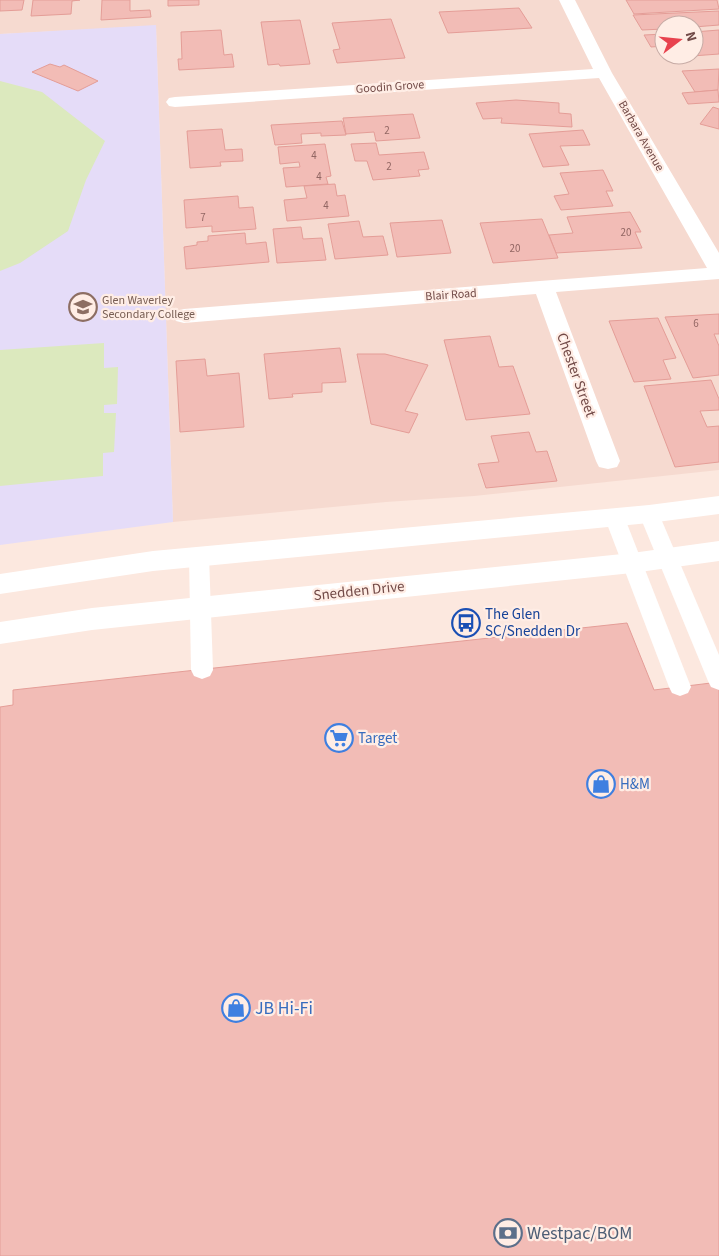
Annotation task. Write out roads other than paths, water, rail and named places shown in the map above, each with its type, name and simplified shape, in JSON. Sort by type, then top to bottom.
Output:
[{"type":"street","name":"Barbara Avenue","points":[[567,0],[604,72],[719,271]]},
{"type":"street","name":"Goodin Grove","points":[[175,102],[604,72]]},
{"type":"street","name":"Blair Road","points":[[184,316],[544,288],[719,271]]},
{"type":"street","name":"Chester Street","points":[[544,288],[608,461]]},
{"type":"street","points":[[0,584],[79,571],[199,556],[649,514],[719,505]]},
{"type":"street","name":"Snedden Drive","points":[[0,633],[63,623],[201,607],[632,563],[719,550]]},
{"type":"lane","points":[[649,514],[719,681]]},
{"type":"lane","points":[[614,516],[680,687]]},
{"type":"lane","points":[[199,556],[202,670]]},
{"type":"place","name":"Glen Waverley Secondary College","points":[[83,307]]},
{"type":"place","name":"The Glen SC/Snedden Dr","points":[[466,623]]},
{"type":"place","name":"Target","points":[[339,738]]},
{"type":"place","name":"H&M","points":[[601,784]]},
{"type":"place","name":"JB Hi-Fi","points":[[236,1008]]},
{"type":"place","name":"Westpac/BOM","points":[[508,1233]]}]
